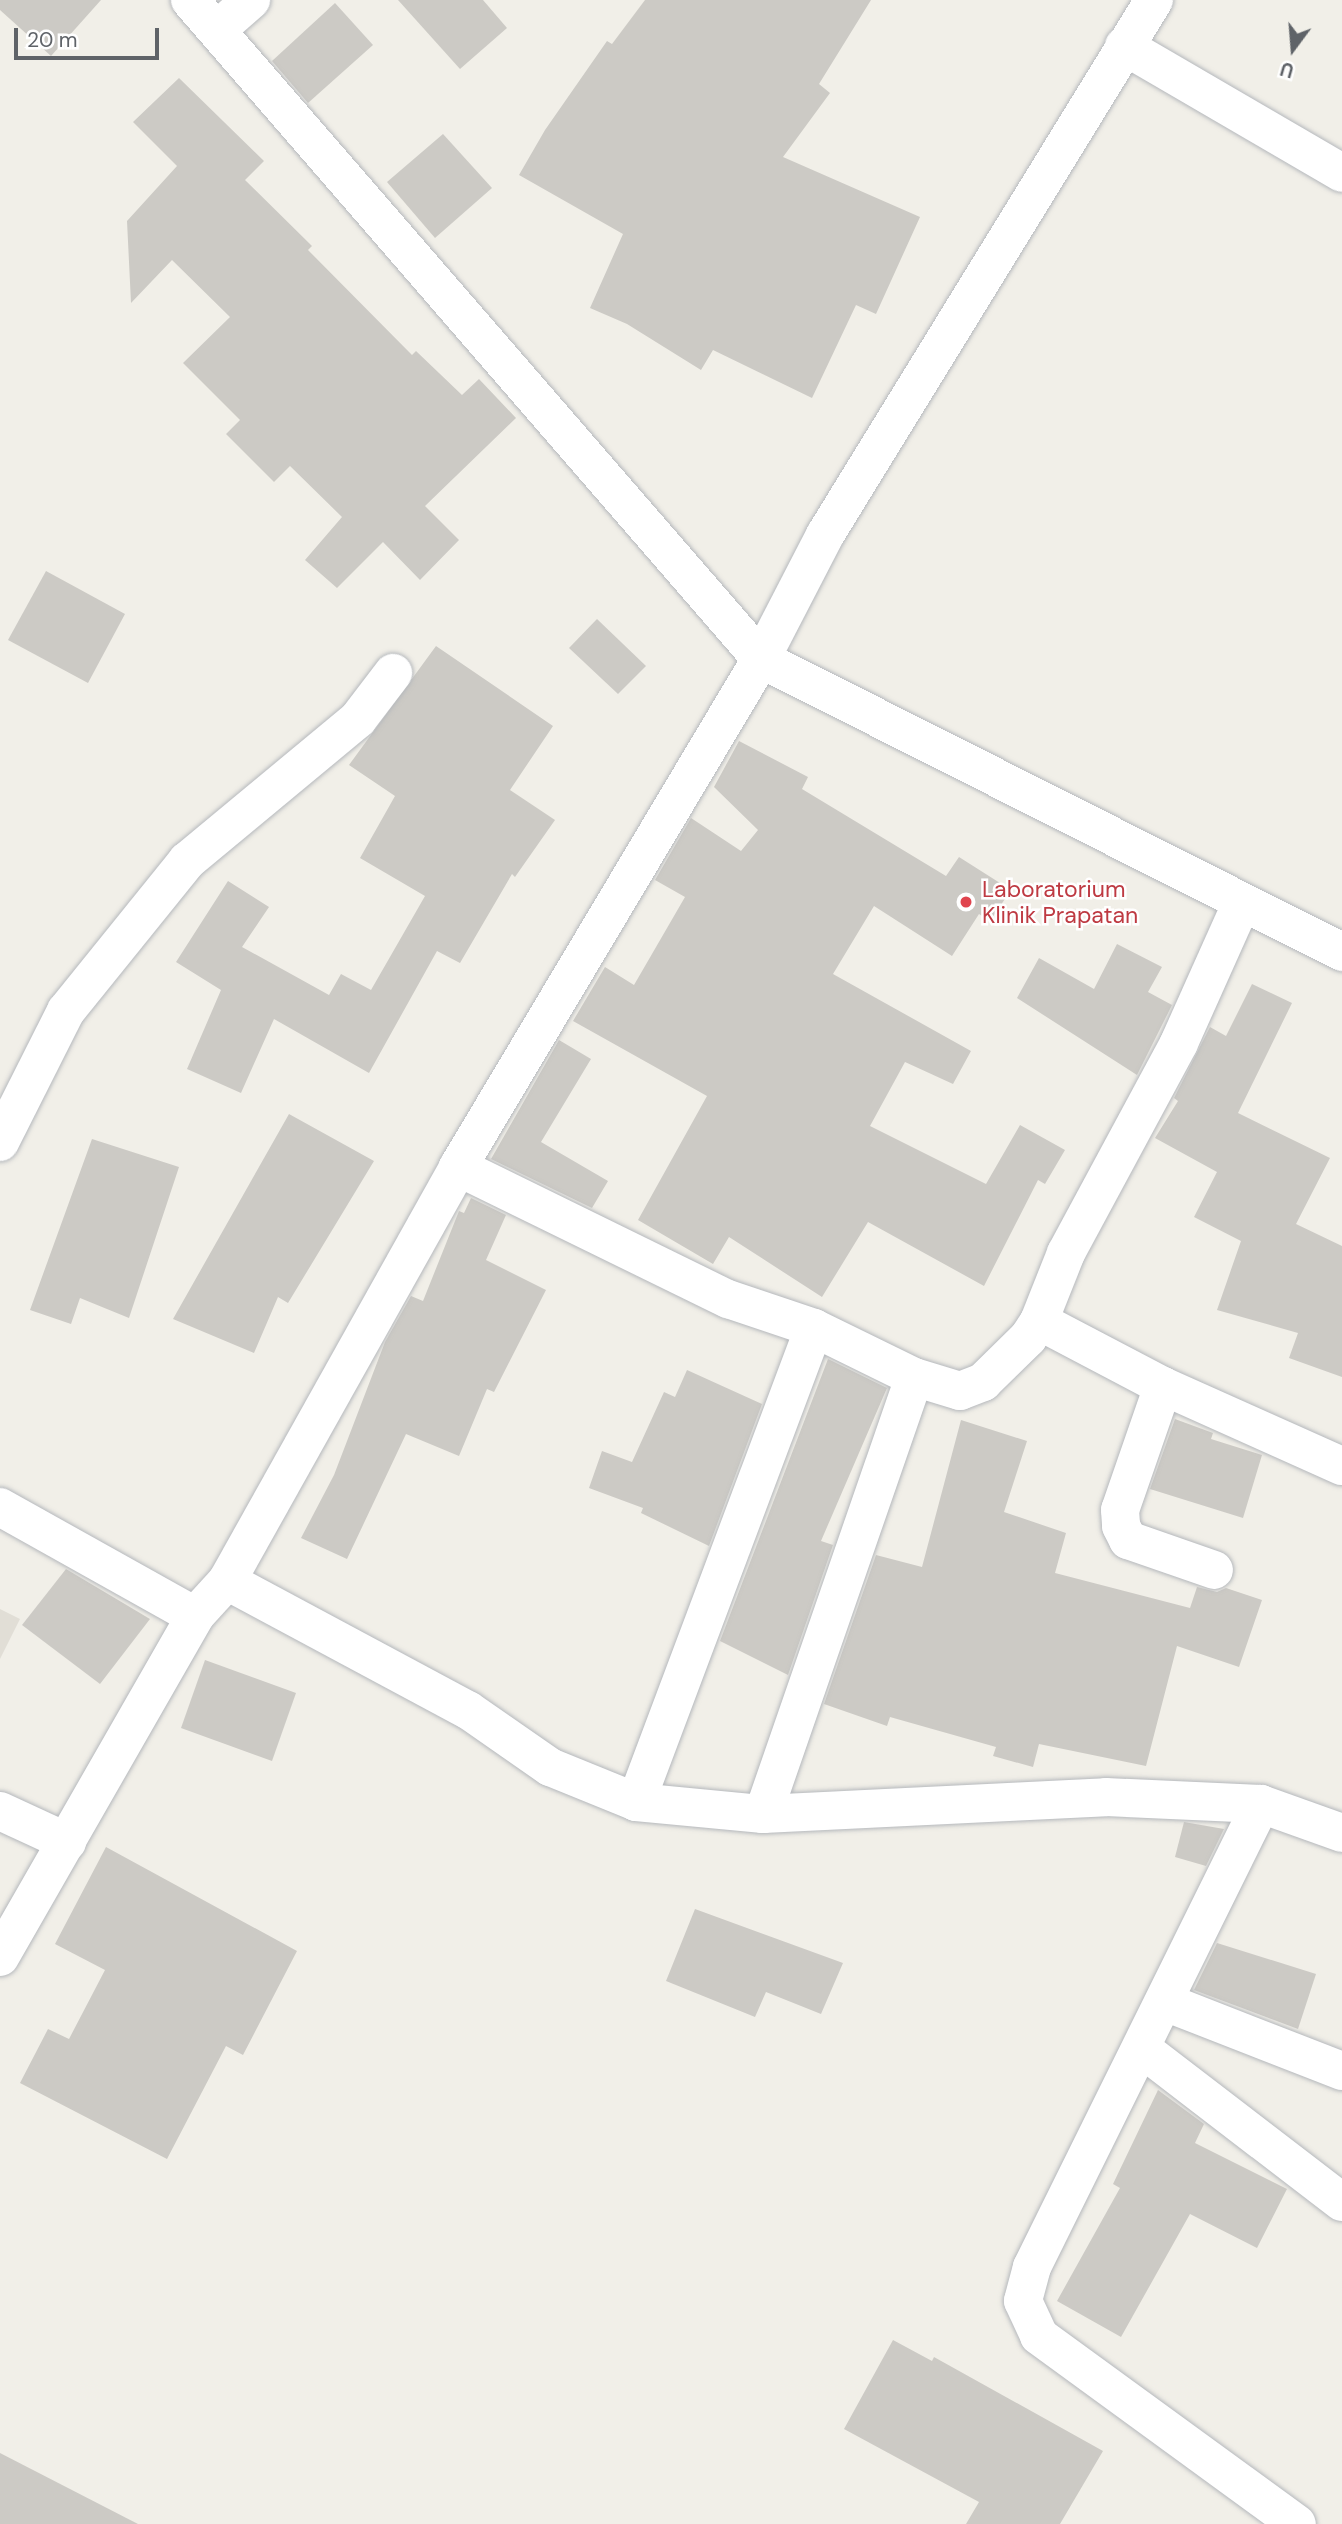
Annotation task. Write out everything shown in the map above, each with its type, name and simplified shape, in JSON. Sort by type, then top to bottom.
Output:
[{"type":"street","points":[[190,0],[218,29],[761,659],[1342,953]]},
{"type":"street","points":[[218,29],[251,0]]},
{"type":"street","points":[[0,1957],[195,1616],[227,1581],[458,1167],[761,659],[825,534],[1154,0]]},
{"type":"street","points":[[1124,46],[1342,173]]},
{"type":"street","points":[[0,1142],[66,1011],[187,861],[358,719],[393,673]]},
{"type":"street","points":[[458,1167],[728,1299],[814,1328],[914,1377],[960,1391],[983,1382],[1028,1338],[1038,1321],[1066,1254],[1168,1066],[1242,902]]},
{"type":"street","points":[[1038,1321],[1164,1386],[1342,1466]]},
{"type":"street","points":[[636,1802],[814,1328]]},
{"type":"street","points":[[763,1814],[914,1377]]},
{"type":"street","points":[[1164,1386],[1120,1510],[1121,1525],[1128,1540],[1214,1570]]},
{"type":"street","points":[[0,1507],[195,1616]]},
{"type":"street","points":[[227,1581],[468,1710],[551,1767],[636,1802],[763,1814],[1106,1797],[1261,1804],[1342,1833]]},
{"type":"street","points":[[1261,1804],[1032,2267],[1023,2301],[1039,2336],[1297,2524]]},
{"type":"street","points":[[0,1811],[67,1842]]},
{"type":"street","points":[[1165,2002],[1342,2071]]},
{"type":"street","points":[[1141,2048],[1342,2202]]},
{"type":"shaded area","points":[[0,1609],[20,1619],[0,1659]]},
{"type":"building","points":[[0,0],[101,0],[51,56],[0,10]]},
{"type":"building","points":[[398,0],[483,0],[507,28],[460,69]]},
{"type":"building","points":[[645,0],[871,0],[819,84],[830,93],[783,157],[920,217],[876,314],[856,305],[812,398],[713,350],[701,370],[627,324],[590,308],[623,234],[519,175],[545,130],[607,41],[612,44]]},
{"type":"building","points":[[335,3],[373,45],[308,103],[272,61]]},
{"type":"building","points":[[179,78],[264,161],[245,180],[312,246],[308,250],[412,355],[416,351],[462,395],[479,379],[516,418],[425,506],[459,540],[420,580],[383,542],[337,588],[305,560],[342,517],[290,466],[274,482],[226,434],[240,420],[183,363],[230,317],[172,260],[131,303],[127,221],[177,166],[133,122]]},
{"type":"building","points":[[443,134],[492,188],[435,238],[387,182]]},
{"type":"building","points":[[46,571],[125,614],[88,683],[8,640]]},
{"type":"building","points":[[597,619],[646,666],[618,694],[569,648]]},
{"type":"building","points":[[436,646],[553,726],[510,790],[555,820],[515,877],[512,874],[460,963],[437,951],[369,1073],[274,1019],[241,1093],[187,1069],[221,990],[176,962],[228,881],[269,907],[242,947],[329,995],[341,974],[371,990],[425,896],[360,858],[395,796],[349,765]]},
{"type":"building","points":[[739,741],[808,777],[802,789],[946,876],[959,857],[1011,890],[990,921],[979,914],[952,956],[874,906],[833,974],[971,1051],[953,1084],[905,1062],[870,1126],[986,1184],[1020,1125],[1065,1150],[1045,1184],[1038,1180],[984,1286],[868,1222],[822,1297],[729,1237],[713,1264],[638,1220],[707,1096],[573,1021],[605,967],[634,985],[685,897],[655,880],[691,818],[741,851],[758,830],[714,787]]},
{"type":"building","points":[[1117,944],[1162,967],[1148,992],[1172,1005],[1137,1075],[1017,998],[1039,958],[1094,989]]},
{"type":"building","points":[[1252,984],[1292,1003],[1238,1113],[1330,1158],[1296,1224],[1342,1246],[1342,1377],[1289,1358],[1298,1333],[1217,1310],[1241,1241],[1194,1217],[1217,1172],[1155,1138],[1178,1101],[1174,1098],[1210,1027],[1226,1036]]},
{"type":"building","points":[[559,1040],[591,1059],[541,1142],[608,1181],[592,1208],[491,1159]]},
{"type":"building","points":[[289,1114],[374,1161],[288,1303],[278,1297],[254,1353],[173,1319]]},
{"type":"building","points":[[92,1139],[179,1167],[129,1318],[80,1298],[71,1324],[30,1310]]},
{"type":"building","points":[[471,1198],[506,1215],[486,1260],[546,1290],[494,1392],[487,1389],[459,1456],[406,1434],[347,1559],[301,1538],[334,1475],[385,1342],[411,1296],[423,1301],[459,1211],[464,1213]]},
{"type":"building","points":[[828,1359],[887,1388],[821,1541],[833,1545],[788,1675],[720,1641]]},
{"type":"building","points":[[687,1370],[762,1404],[709,1546],[641,1513],[643,1508],[589,1488],[602,1451],[632,1462],[664,1392],[675,1397]]},
{"type":"building","points":[[1175,1419],[1213,1433],[1211,1439],[1262,1455],[1243,1518],[1150,1489]]},
{"type":"building","points":[[961,1420],[1027,1441],[1004,1512],[1066,1533],[1055,1573],[1190,1608],[1197,1587],[1217,1592],[1226,1588],[1262,1600],[1239,1667],[1177,1646],[1146,1766],[1039,1744],[1033,1767],[993,1756],[996,1747],[890,1717],[887,1726],[824,1704],[876,1555],[922,1567]]},
{"type":"building","points":[[66,1569],[150,1619],[100,1684],[22,1625]]},
{"type":"building","points":[[205,1660],[296,1693],[272,1761],[181,1728]]},
{"type":"building","points":[[1184,1822],[1224,1829],[1206,1866],[1175,1857]]},
{"type":"building","points":[[106,1847],[297,1951],[243,2055],[226,2046],[167,2159],[20,2083],[48,2029],[69,2039],[105,1970],[55,1944]]},
{"type":"building","points":[[695,1909],[843,1963],[821,2014],[766,1992],[755,2017],[666,1981]]},
{"type":"building","points":[[1217,1943],[1316,1974],[1298,2029],[1194,1990]]},
{"type":"building","points":[[1158,2090],[1204,2124],[1195,2143],[1287,2189],[1257,2248],[1190,2214],[1121,2337],[1057,2301],[1120,2188],[1113,2184]]},
{"type":"building","points":[[893,2340],[932,2361],[934,2357],[1103,2451],[1060,2524],[966,2524],[979,2502],[844,2429]]},
{"type":"building","points":[[0,2453],[138,2524],[0,2524]]},
{"type":"place","name":"Laboratorium Klinik Prapatan","points":[[966,902]]}]
